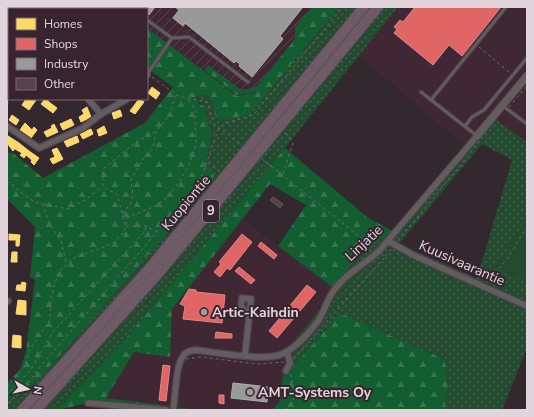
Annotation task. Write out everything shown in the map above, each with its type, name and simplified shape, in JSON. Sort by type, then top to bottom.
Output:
[{"type":"highway","name":"Kuopiontie","points":[[36,406],[364,7]]},
{"type":"highway","name":"Kuopiontie","points":[[22,410],[36,406],[157,275],[378,7]]},
{"type":"street","name":"Linjatie","points":[[182,358],[188,351],[195,350],[268,358],[287,352],[295,346],[318,321],[334,290],[345,277],[365,264],[379,252],[479,138],[505,107],[527,76]]},
{"type":"street","points":[[89,100],[100,114]]},
{"type":"street","points":[[7,126],[39,148],[83,128],[100,114],[126,100]]},
{"type":"street","name":"Kuusivaarantie","points":[[388,241],[394,246],[527,306]]},
{"type":"street","points":[[245,355],[250,316]]},
{"type":"street","points":[[287,352],[289,366]]},
{"type":"street","points":[[173,410],[182,358]]},
{"type":"street","points":[[88,403],[166,410]]},
{"type":"lane","points":[[431,100],[506,7]]},
{"type":"lane","points":[[148,21],[172,38],[189,37],[248,82]]},
{"type":"lane","points":[[148,73],[172,38]]},
{"type":"lane","points":[[465,126],[472,117],[484,110],[527,58]]},
{"type":"lane","points":[[421,92],[479,138]]},
{"type":"lane","points":[[505,107],[527,124]]},
{"type":"path","points":[[7,404],[23,390],[40,367],[196,186],[208,163],[219,128],[223,125],[246,119],[258,110],[343,7]]},
{"type":"path","points":[[476,44],[513,75]]},
{"type":"path","points":[[148,75],[175,95],[207,102],[210,107],[212,121],[243,146]]},
{"type":"path","points":[[505,107],[527,86]]},
{"type":"path","points":[[103,187],[103,169],[136,142],[156,131],[170,115],[175,95]]},
{"type":"path","points":[[7,387],[25,366],[29,351],[50,320],[53,288],[59,271],[66,263],[74,258],[112,244],[124,232],[128,217],[157,205],[177,185],[188,166],[195,147],[194,117],[196,111],[187,98]]},
{"type":"path","points":[[122,214],[131,203],[133,196],[131,180],[143,159],[153,148],[156,131]]},
{"type":"path","points":[[283,175],[292,143],[284,131]]},
{"type":"path","points":[[289,366],[394,246],[479,138]]},
{"type":"path","points":[[260,159],[283,175],[385,256]]},
{"type":"path","points":[[208,163],[221,173]]},
{"type":"path","points":[[7,181],[20,190],[31,202],[68,209],[85,200],[103,187]]},
{"type":"path","points":[[103,187],[117,194],[126,226]]},
{"type":"path","points":[[42,204],[51,226],[58,234],[61,241],[66,263]]},
{"type":"path","points":[[126,226],[146,226],[157,232]]},
{"type":"path","points":[[7,395],[30,371],[36,358],[53,332],[145,231],[146,226]]},
{"type":"path","points":[[483,285],[502,265],[527,227]]},
{"type":"path","points":[[182,358],[189,360],[201,357],[257,364],[289,366]]},
{"type":"path","points":[[286,410],[295,397],[289,366]]},
{"type":"shaded area","points":[[119,7],[312,7],[295,27],[295,39],[256,87],[241,91],[208,65],[204,70],[237,95],[267,89],[333,7],[267,90],[237,96],[148,29],[148,8]]},
{"type":"shaded area","points":[[398,7],[527,7],[527,142],[492,117],[466,147],[358,55]]},
{"type":"shaded area","points":[[243,219],[332,287],[323,305],[287,350],[279,403],[272,410],[198,410],[106,398],[134,352],[171,343],[172,309]]},
{"type":"green space","points":[[312,7],[338,7],[249,115],[219,120],[215,115],[211,99],[205,95],[195,97],[200,104],[205,107],[206,118],[212,132],[206,163],[215,178],[39,379],[7,400],[7,383],[20,370],[26,351],[35,280],[30,277],[35,227],[7,199],[7,152],[13,153],[43,178],[145,123],[173,87],[148,69],[148,29],[237,96],[267,90],[237,95],[204,70],[208,65],[241,90],[256,87],[295,39],[295,27]]},
{"type":"green space","points":[[337,7],[398,7],[285,148],[126,338],[57,410],[7,410],[7,400],[39,378],[206,163],[212,132],[206,118],[206,110],[195,97],[205,95],[211,99],[215,115],[249,115]]},
{"type":"green space","points":[[492,117],[527,142],[527,219],[496,267],[527,282],[527,348],[502,410],[444,410],[448,387],[445,360],[340,313],[289,371],[284,370],[287,350],[323,305],[332,287],[365,250],[394,232]],"holes":[[[482,144],[512,160],[477,278],[399,244]]]},
{"type":"green space","points":[[285,148],[367,217],[394,232],[365,250],[332,287],[278,246],[306,205],[270,184],[172,309],[170,357],[134,352],[106,398],[198,410],[166,410],[88,403],[57,410],[126,338]]},
{"type":"green space","points":[[527,219],[527,282],[496,267]]},
{"type":"green space","points":[[340,313],[445,360],[448,387],[444,410],[272,410],[279,403],[284,370],[289,371]]},
{"type":"building: Homes","points":[[152,87],[160,93],[156,99],[148,93]]},
{"type":"building: Homes","points":[[25,100],[36,100],[29,110],[22,105]]},
{"type":"building: Homes","points":[[44,100],[46,100],[57,108],[53,113],[41,104]]},
{"type":"building: Homes","points":[[138,100],[144,102],[135,114],[130,111]]},
{"type":"building: Homes","points":[[87,107],[91,117],[81,122],[79,117],[84,114],[82,110]]},
{"type":"building: Homes","points":[[120,110],[122,116],[114,119],[112,113]]},
{"type":"building: Homes","points":[[12,115],[19,120],[16,125],[9,120]]},
{"type":"building: Homes","points":[[71,119],[74,125],[63,130],[60,124]]},
{"type":"building: Homes","points":[[25,123],[32,130],[34,127],[37,130],[31,138],[20,130]]},
{"type":"building: Homes","points":[[54,124],[58,132],[47,137],[44,132],[52,128],[51,126]]},
{"type":"building: Homes","points":[[104,126],[107,133],[99,136],[97,130]]},
{"type":"building: Homes","points":[[91,129],[93,134],[83,139],[80,134]]},
{"type":"building: Homes","points":[[8,136],[19,143],[13,151],[7,143]]},
{"type":"building: Homes","points":[[77,136],[79,142],[67,147],[64,141]]},
{"type":"building: Homes","points":[[19,143],[29,151],[24,158],[20,155],[22,153],[15,149]]},
{"type":"building: Homes","points":[[57,148],[63,159],[53,164],[50,159],[55,157],[52,150]]},
{"type":"building: Homes","points":[[29,151],[39,158],[34,165],[31,162],[32,160],[26,155]]},
{"type":"building: Homes","points":[[9,234],[20,235],[19,246],[16,246],[16,240],[9,240]]},
{"type":"building: Homes","points":[[12,252],[17,252],[17,262],[11,262]]},
{"type":"building: Homes","points":[[22,282],[26,283],[25,291],[16,290],[17,285],[21,285]]},
{"type":"building: Homes","points":[[18,300],[26,301],[26,315],[16,314]]},
{"type":"building: Homes","points":[[13,335],[21,336],[21,348],[12,347]]},
{"type":"building: Shops","points":[[415,7],[501,7],[462,56],[449,45],[433,65],[394,33],[397,29],[394,27],[400,20],[403,22]]},
{"type":"building: Shops","points":[[242,234],[252,242],[230,270],[227,268],[220,277],[214,272],[221,264],[219,262]]},
{"type":"building: Shops","points":[[261,242],[277,255],[274,259],[258,246]]},
{"type":"building: Shops","points":[[239,267],[255,280],[251,284],[235,271]]},
{"type":"building: Shops","points":[[307,285],[316,292],[277,338],[269,331]]},
{"type":"building: Shops","name":"Artic-Kaihdin","points":[[189,289],[196,290],[196,292],[225,295],[222,323],[183,319],[185,306],[180,304]]},
{"type":"building: Shops","points":[[216,332],[232,334],[232,338],[215,338]]},
{"type":"building: Shops","points":[[163,365],[170,366],[166,401],[159,400]]},
{"type":"building: Shops","points":[[219,395],[224,395],[224,404],[219,403]]},
{"type":"building: Industry","points":[[138,7],[155,7],[149,15],[148,8]]},
{"type":"building: Industry","points":[[175,7],[303,7],[280,36],[283,39],[252,77],[239,66],[240,64],[236,61],[234,63],[185,23],[183,26],[173,18],[179,10]]},
{"type":"building: Industry","name":"AMT-Systems Oy","points":[[233,383],[269,387],[267,402],[231,398]]},
{"type":"building: Other","points":[[273,197],[283,204],[280,208],[270,200]]},
{"type":"place","name":"Artic-Kaihdin","points":[[204,312]]},
{"type":"place","name":"AMT-Systems Oy","points":[[250,392]]}]
